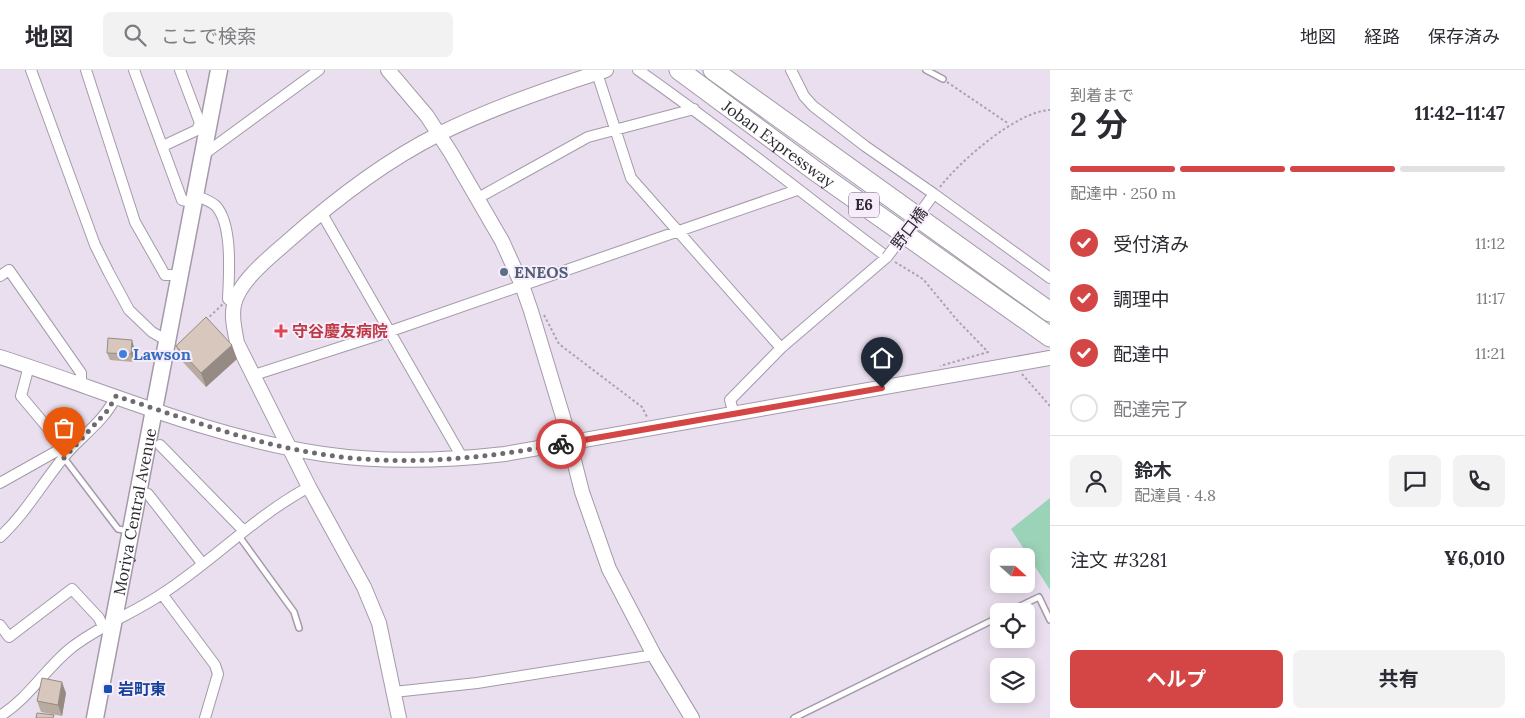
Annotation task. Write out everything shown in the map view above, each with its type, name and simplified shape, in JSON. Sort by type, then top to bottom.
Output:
[{"type":"highway","name":"Joban Expressway","points":[[679,70],[814,170],[1050,337]]},
{"type":"highway","name":"Joban Expressway","points":[[713,70],[1050,312]]},
{"type":"main road","name":"Moriya Central Avenue","points":[[95,718],[108,624],[131,532],[178,275],[203,155],[204,124],[219,70]]},
{"type":"street","points":[[31,70],[95,245],[129,310],[152,332],[166,340]]},
{"type":"street","points":[[86,70],[135,222],[165,274],[178,275]]},
{"type":"street","points":[[134,70],[182,200],[194,199],[215,205],[221,216],[229,261],[231,302],[237,343],[309,487],[368,596],[379,623],[399,718]]},
{"type":"street","points":[[163,146],[197,130],[204,124],[180,70]]},
{"type":"street","points":[[203,155],[320,70]]},
{"type":"street","points":[[388,70],[427,116],[478,198],[502,241],[522,285],[531,311],[582,492],[609,570],[654,655],[692,718]]},
{"type":"street","points":[[638,70],[694,108],[797,190],[887,257]]},
{"type":"street","points":[[791,70],[804,96],[813,106],[932,196],[1050,278]]},
{"type":"street","points":[[231,302],[263,263],[321,212],[372,175],[439,134],[481,115],[601,71],[631,178],[781,348]]},
{"type":"street","points":[[478,198],[588,136],[694,108]]},
{"type":"street","points":[[254,375],[388,332],[797,190]]},
{"type":"street","name":"野口橋","points":[[734,414],[730,400],[781,348],[887,257],[932,196]]},
{"type":"street","points":[[321,212],[388,332],[463,459]]},
{"type":"street","points":[[0,276],[9,270],[81,373],[81,384]]},
{"type":"street","points":[[0,357],[244,437],[336,456],[391,460],[463,459],[569,443],[1050,358]]},
{"type":"street","points":[[29,366],[21,396],[65,452]]},
{"type":"street","points":[[0,537],[18,520],[65,452],[108,410],[116,396]]},
{"type":"street","points":[[160,445],[241,533]]},
{"type":"street","points":[[0,483],[65,452]]},
{"type":"street","points":[[0,716],[15,707],[70,649],[108,624],[162,594],[282,502],[309,487]]},
{"type":"street","points":[[139,491],[148,494],[202,564]]},
{"type":"street","points":[[0,625],[9,636],[72,589],[99,618],[108,624]]},
{"type":"street","points":[[162,594],[215,665],[218,674],[205,718]]},
{"type":"street","points":[[394,692],[477,684],[654,655]]},
{"type":"lane","points":[[926,70],[943,79]]},
{"type":"lane","points":[[65,452],[118,530],[131,532]]},
{"type":"lane","points":[[241,533],[294,612],[299,628]]},
{"type":"lane","points":[[1027,603],[1039,597],[1050,620]]},
{"type":"lane","points":[[798,717],[990,621]]},
{"type":"path","points":[[943,79],[1009,124]]},
{"type":"path","points":[[932,196],[944,181],[1009,124],[1039,110],[1050,110]]},
{"type":"path","points":[[887,257],[923,278],[957,320],[988,352],[940,364],[938,378]]},
{"type":"path","points":[[200,325],[231,302]]},
{"type":"path","points":[[531,311],[540,311],[545,316],[559,344],[642,407],[653,428]]},
{"type":"path","points":[[1014,365],[1050,406]]},
{"type":"green space","points":[[1050,498],[1050,590],[1035,567],[1035,548],[1023,548],[1011,529]]},
{"type":"building","points":[[206,317],[232,345],[201,373],[176,346]]},
{"type":"building","points":[[108,338],[132,340],[131,354],[107,353]]},
{"type":"building","points":[[42,678],[62,682],[58,705],[37,701]]},
{"type":"building","points":[[37,713],[54,715],[53,718],[36,718]]},
{"type":"way so far","points":[[64,458],[108,410],[116,396],[252,439],[336,456],[430,461],[505,454],[561,444]]},
{"type":"place","name":"ENEOS","points":[[504,272]]},
{"type":"place","name":"守谷慶友病院","points":[[281,331]]},
{"type":"place","name":"Lawson","points":[[123,354]]},
{"type":"place","name":"岩町東","points":[[108,689]]},
{"type":"route","points":[[561,444],[882,388]]}]
